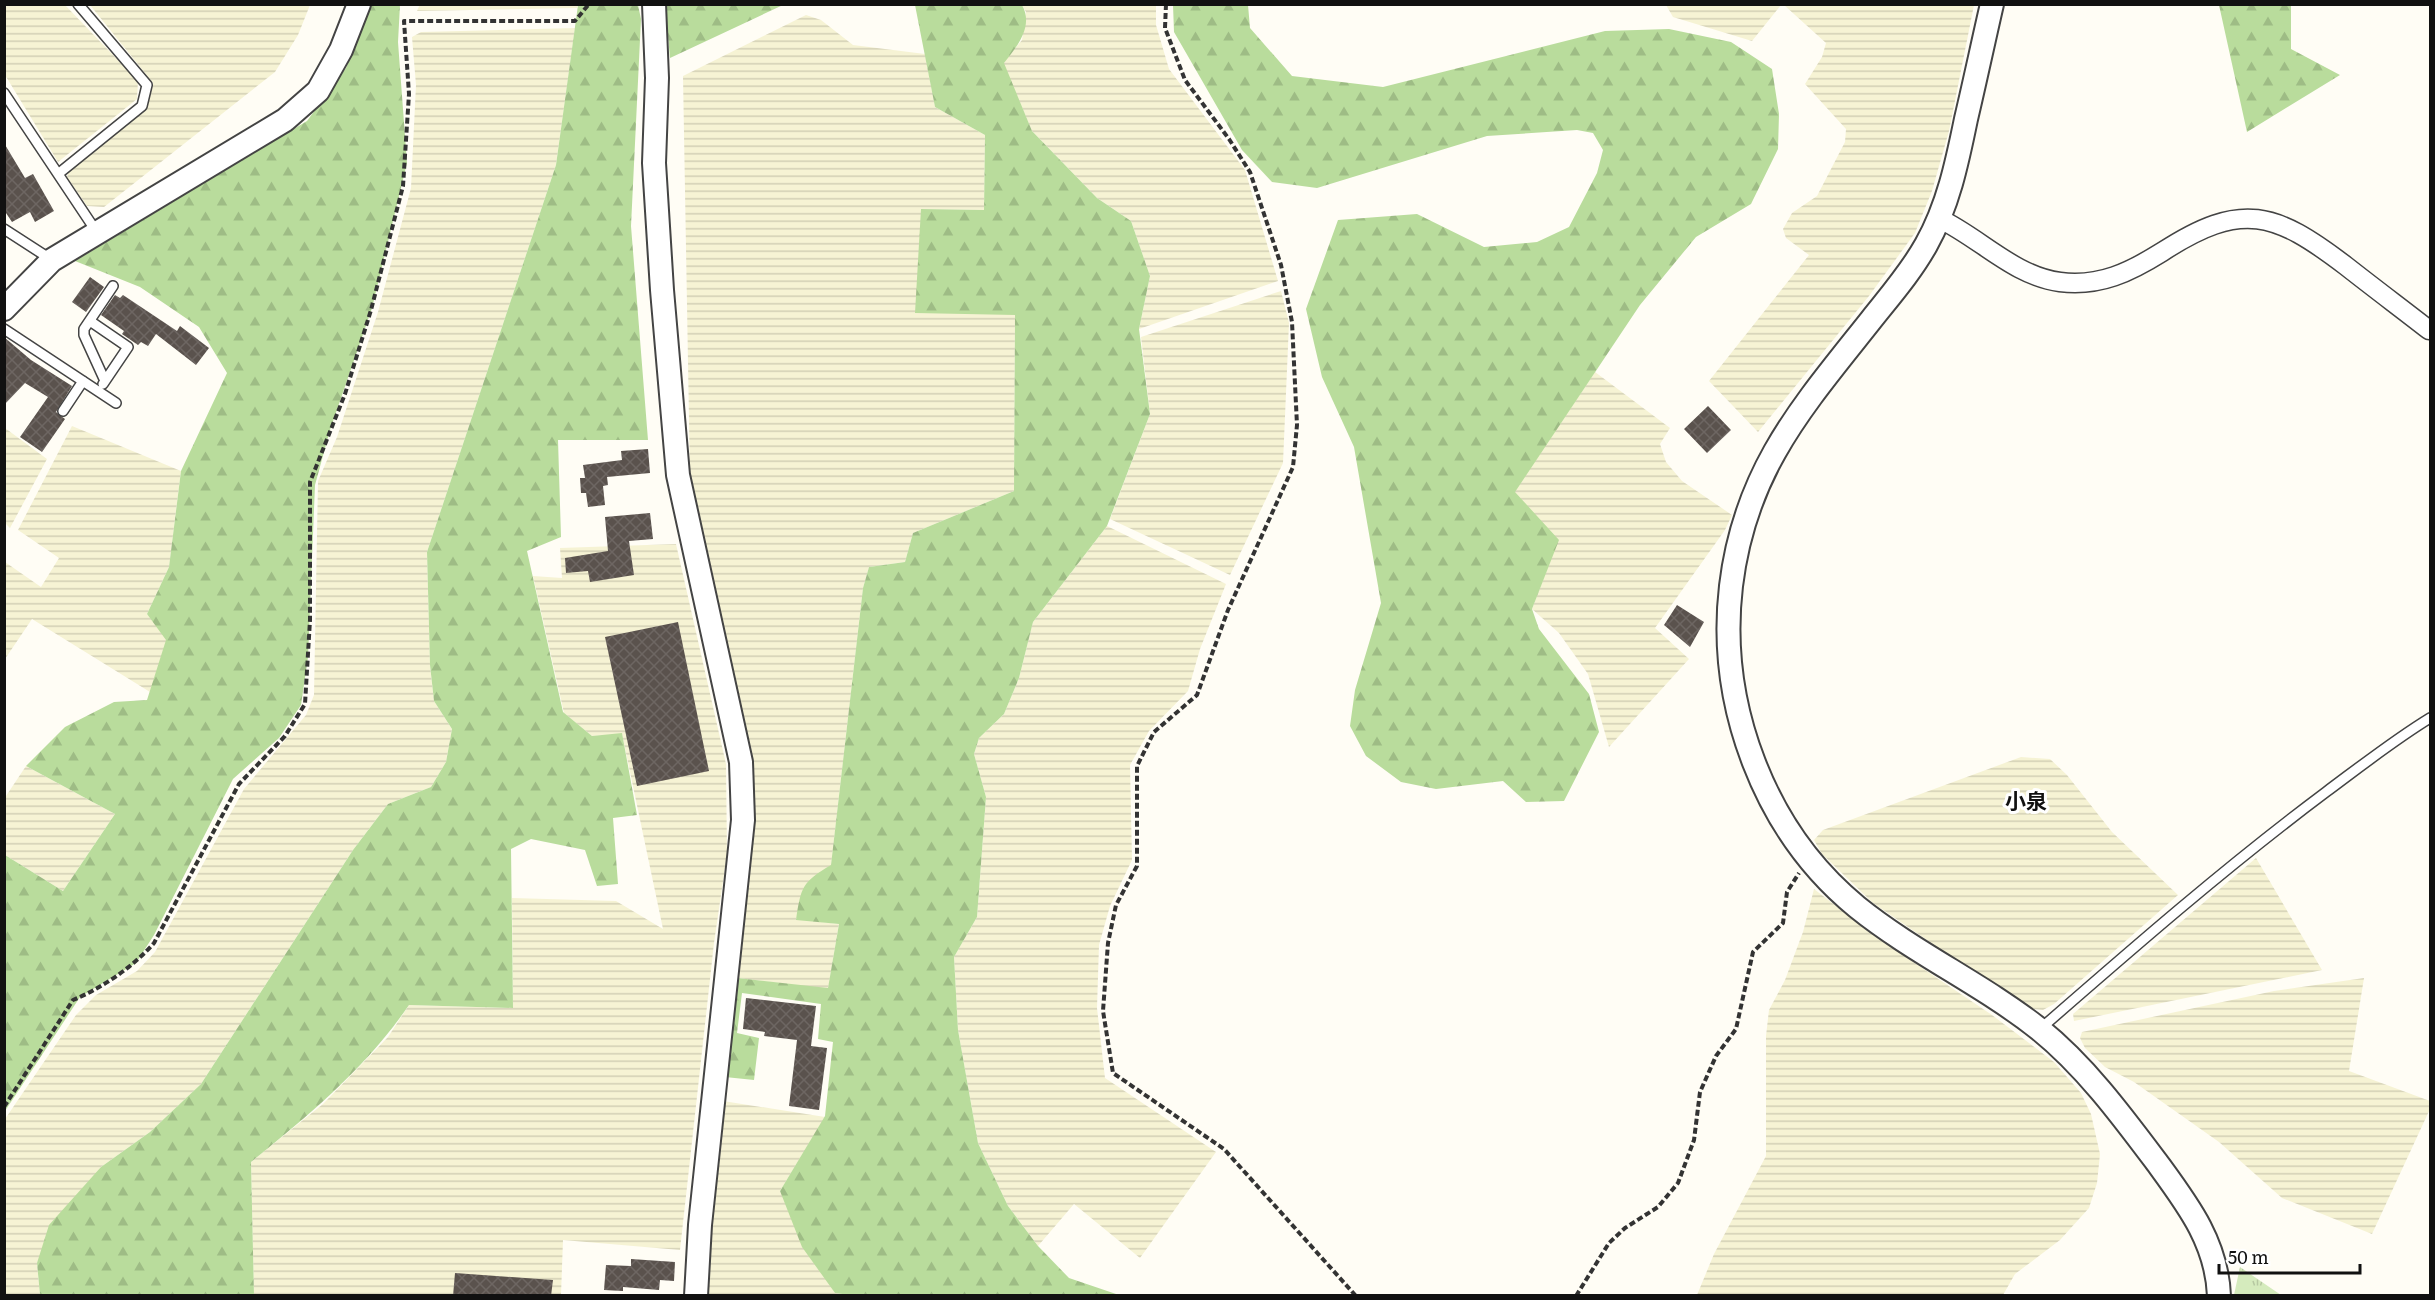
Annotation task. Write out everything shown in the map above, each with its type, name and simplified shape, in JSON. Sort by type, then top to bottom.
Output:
[{"type":"street","points":[[4,309],[52,260],[293,112],[318,91],[341,51],[359,4]]},
{"type":"street","points":[[654,4],[657,78],[654,163],[678,475],[741,762],[743,820],[700,1225],[696,1296]]},
{"type":"street","points":[[1992,4],[1956,166],[1940,219],[1909,272],[1813,392],[1773,450],[1759,478],[1738,547],[1731,584],[1730,666],[1734,696],[1761,781],[1786,826],[1811,859],[1855,906],[2039,1030],[2100,1091],[2196,1217],[2216,1266],[2219,1296]]},
{"type":"street","points":[[1940,219],[2020,269],[2058,282],[2076,283],[2108,279],[2124,274],[2192,234],[2216,224],[2235,220],[2277,223],[2307,236],[2430,331]]},
{"type":"lane","points":[[58,174],[142,106],[146,95],[147,85],[78,4]]},
{"type":"lane","points":[[4,93],[96,231]]},
{"type":"lane","points":[[4,229],[52,260]]},
{"type":"lane","points":[[105,381],[84,335],[90,321],[113,286]]},
{"type":"lane","points":[[90,321],[128,347],[98,391]]},
{"type":"lane","points":[[4,329],[116,403]]},
{"type":"lane","points":[[63,411],[83,381]]},
{"type":"lane","points":[[2039,1030],[2196,894],[2281,826],[2401,736],[2430,718]]},
{"type":"path","points":[[4,1107],[73,1000],[90,993],[143,956],[154,943],[239,784],[285,736],[305,704],[310,620],[310,482],[348,383],[371,310],[403,186],[409,94],[404,21],[576,21],[589,4]]},
{"type":"path","points":[[1166,4],[1165,28],[1185,80],[1250,172],[1281,265],[1292,322],[1297,425],[1293,467],[1228,610],[1197,694],[1154,732],[1137,766],[1137,866],[1116,905],[1108,943],[1103,1011],[1113,1073],[1224,1149],[1356,1296]]},
{"type":"path","points":[[1576,1296],[1609,1243],[1625,1228],[1658,1207],[1678,1183],[1694,1140],[1701,1092],[1716,1056],[1736,1029],[1754,952],[1783,923],[1787,892],[1800,870],[1811,859]]},
{"type":"shaded area","points":[[420,4],[578,5],[577,8],[417,11]]},
{"type":"shaded area","points":[[5,5],[65,5],[138,81],[137,99],[58,162],[5,75]]},
{"type":"shaded area","points":[[90,5],[310,5],[298,35],[275,72],[104,207],[87,206],[67,177],[69,171],[147,109],[153,83]]},
{"type":"shaded area","points":[[1022,5],[1156,5],[1156,25],[1169,69],[1245,170],[1278,281],[1139,329],[1150,276],[1131,221],[1097,198],[1032,131],[1003,63],[1022,40],[1026,12]]},
{"type":"shaded area","points":[[1666,5],[1781,5],[1752,41],[1673,17]]},
{"type":"shaded area","points":[[1784,5],[1974,5],[1949,131],[1932,191],[1915,233],[1869,296],[1758,432],[1709,381],[1809,255],[1786,238],[1783,229],[1792,213],[1817,196],[1845,142],[1846,129],[1805,84],[1822,57],[1826,43]]},
{"type":"shaded area","points":[[806,15],[821,20],[853,45],[925,54],[935,107],[985,135],[984,210],[921,209],[1015,314],[1014,491],[913,533],[905,562],[869,567],[863,588],[831,866],[796,919],[839,924],[828,989],[738,978],[752,840],[690,477],[683,76]]},
{"type":"shaded area","points":[[575,28],[556,165],[427,552],[430,665],[434,701],[452,729],[446,762],[431,787],[388,804],[353,850],[201,1084],[150,1132],[101,1167],[37,1263],[40,1295],[5,1296],[5,1119],[76,1015],[96,995],[137,971],[155,952],[244,789],[306,715],[314,695],[318,481],[337,437],[378,312],[411,188],[416,85],[412,37],[421,32]]},
{"type":"shaded area","points":[[1281,291],[1289,323],[1283,463],[1230,575],[1110,519],[1150,414],[1141,337]]},
{"type":"shaded area","points":[[1595,372],[1670,428],[1660,444],[1666,462],[1682,481],[1732,515],[1725,530],[1655,628],[1689,659],[1609,747],[1588,674],[1559,633],[1532,609],[1558,540],[1514,492]]},
{"type":"shaded area","points":[[72,426],[181,471],[169,567],[147,614],[167,639],[150,692],[32,619],[5,659],[5,562],[41,587],[59,558],[18,530]]},
{"type":"shaded area","points":[[5,428],[47,459],[10,528],[5,523]]},
{"type":"shaded area","points":[[1107,526],[1226,584],[1200,649],[1188,691],[1149,731],[1130,765],[1132,860],[1110,906],[1099,945],[1097,1008],[1105,1078],[1216,1152],[1140,1258],[1074,1204],[1038,1246],[1008,1206],[978,1143],[958,1030],[954,957],[977,917],[986,797],[974,754],[979,738],[1004,714],[1019,678],[1033,622]]},
{"type":"shaded area","points":[[676,544],[726,764],[727,854],[714,943],[680,1250],[563,1240],[561,1295],[254,1295],[251,1162],[323,1104],[388,1037],[409,1005],[513,1008],[512,898],[616,901],[663,929],[622,734],[592,736],[564,713],[533,576],[562,578],[560,548]]},
{"type":"shaded area","points":[[2021,757],[2050,759],[2067,775],[2112,832],[2178,895],[2054,1004],[2043,1010],[2031,1009],[2010,997],[1873,903],[1822,854],[1814,840],[1823,830]]},
{"type":"shaded area","points":[[26,766],[115,814],[63,891],[5,855],[4,799]]},
{"type":"shaded area","points":[[2256,858],[2322,970],[2074,1021],[2073,1014]]},
{"type":"shaded area","points":[[1814,889],[1879,939],[1992,1015],[2054,1062],[2081,1093],[2091,1114],[2100,1154],[2097,1183],[2089,1208],[2060,1240],[2015,1274],[2003,1295],[1697,1295],[1714,1254],[1766,1156],[1766,1036],[1769,1010],[1785,980],[1803,932]]},
{"type":"shaded area","points":[[2364,978],[2349,1071],[2430,1101],[2430,1109],[2372,1234],[2282,1198],[2219,1142],[2134,1082],[2105,1067],[2085,1048],[2080,1038],[2082,1032],[2274,991]]},
{"type":"shaded area","points":[[723,1101],[825,1117],[780,1191],[835,1293],[857,1295],[706,1296],[708,1234]]},
{"type":"green space","points":[[665,4],[783,5],[670,58]]},
{"type":"green space","points":[[371,5],[400,5],[398,42],[407,163],[372,308],[330,430],[315,485],[308,657],[301,705],[279,738],[233,779],[154,935],[136,963],[80,997],[5,1111],[5,855],[63,891],[115,814],[26,766],[65,727],[114,702],[147,700],[166,640],[147,614],[169,567],[181,471],[227,373],[199,327],[140,287],[75,261],[307,121],[346,68]]},
{"type":"green space","points":[[578,5],[638,5],[641,19],[631,226],[648,440],[558,440],[561,537],[527,551],[563,712],[592,736],[622,733],[637,815],[613,818],[618,884],[597,886],[585,850],[531,839],[511,849],[513,1008],[409,1005],[374,1050],[336,1090],[251,1162],[254,1295],[40,1295],[37,1263],[49,1225],[101,1167],[150,1132],[201,1084],[353,850],[388,804],[431,787],[446,762],[452,729],[434,701],[430,665],[427,552],[556,165]]},
{"type":"green space","points":[[915,5],[1022,5],[1025,13],[1025,28],[1019,43],[1004,63],[1032,131],[1097,198],[1131,221],[1150,276],[1139,329],[1150,414],[1107,526],[1033,622],[1019,678],[1004,714],[979,738],[974,754],[986,797],[977,917],[954,957],[958,1030],[978,1143],[1008,1206],[1038,1246],[1069,1278],[1119,1295],[857,1296],[835,1293],[802,1247],[780,1191],[825,1116],[833,1042],[818,1039],[821,1004],[742,993],[737,1033],[759,1038],[754,1080],[725,1077],[738,978],[828,988],[839,924],[796,920],[804,887],[814,876],[831,865],[863,588],[869,567],[905,562],[913,533],[1014,491],[1015,315],[915,313],[921,209],[984,210],[985,135],[935,107]]},
{"type":"green space","points":[[1173,5],[1248,5],[1250,28],[1292,76],[1383,87],[1605,31],[1669,29],[1731,42],[1772,69],[1779,114],[1778,149],[1751,204],[1696,237],[1640,305],[1515,492],[1559,540],[1532,609],[1539,629],[1589,694],[1599,732],[1564,801],[1526,802],[1503,781],[1436,789],[1401,782],[1366,756],[1350,726],[1355,690],[1381,603],[1354,447],[1322,377],[1306,309],[1338,220],[1417,214],[1484,247],[1537,242],[1569,227],[1597,173],[1603,150],[1593,133],[1577,130],[1487,136],[1317,188],[1272,182],[1242,150],[1174,32]]},
{"type":"green space","points":[[2219,5],[2291,5],[2291,49],[2340,75],[2247,132]]},
{"type":"green space","points":[[2240,1267],[2281,1295],[2234,1295]]},
{"type":"building","points":[[4,143],[25,178],[33,174],[54,211],[35,222],[30,212],[12,222],[4,210]]},
{"type":"building","points":[[90,277],[104,287],[86,312],[72,302]]},
{"type":"building","points":[[115,295],[120,298],[123,295],[177,331],[180,326],[209,348],[196,365],[156,334],[148,346],[141,342],[138,345],[122,334],[124,331],[101,315]]},
{"type":"building","points":[[4,337],[31,360],[72,386],[56,412],[65,419],[42,452],[20,437],[48,397],[25,383],[4,405]]},
{"type":"building","points":[[1708,406],[1731,430],[1707,453],[1684,429]]},
{"type":"building","points":[[648,449],[650,473],[607,477],[608,485],[603,486],[605,505],[588,507],[586,493],[581,493],[580,478],[585,478],[583,465],[622,460],[621,451]]},
{"type":"building","points":[[650,513],[653,539],[629,541],[634,575],[590,582],[588,571],[566,573],[565,558],[608,551],[605,517]]},
{"type":"building","points":[[1677,605],[1704,622],[1690,647],[1664,625]]},
{"type":"building","points":[[678,622],[709,771],[637,786],[605,637]]},
{"type":"building","points":[[746,998],[816,1006],[811,1046],[827,1048],[819,1110],[789,1106],[797,1040],[764,1036],[765,1032],[743,1029]]},
{"type":"building","points":[[631,1259],[675,1262],[674,1281],[660,1280],[659,1290],[623,1287],[623,1291],[604,1290],[606,1265],[631,1266]]},
{"type":"building","points":[[455,1273],[553,1280],[551,1296],[453,1296]]},
{"type":"district","name":"小泉","points":[[2026,802]]}]
